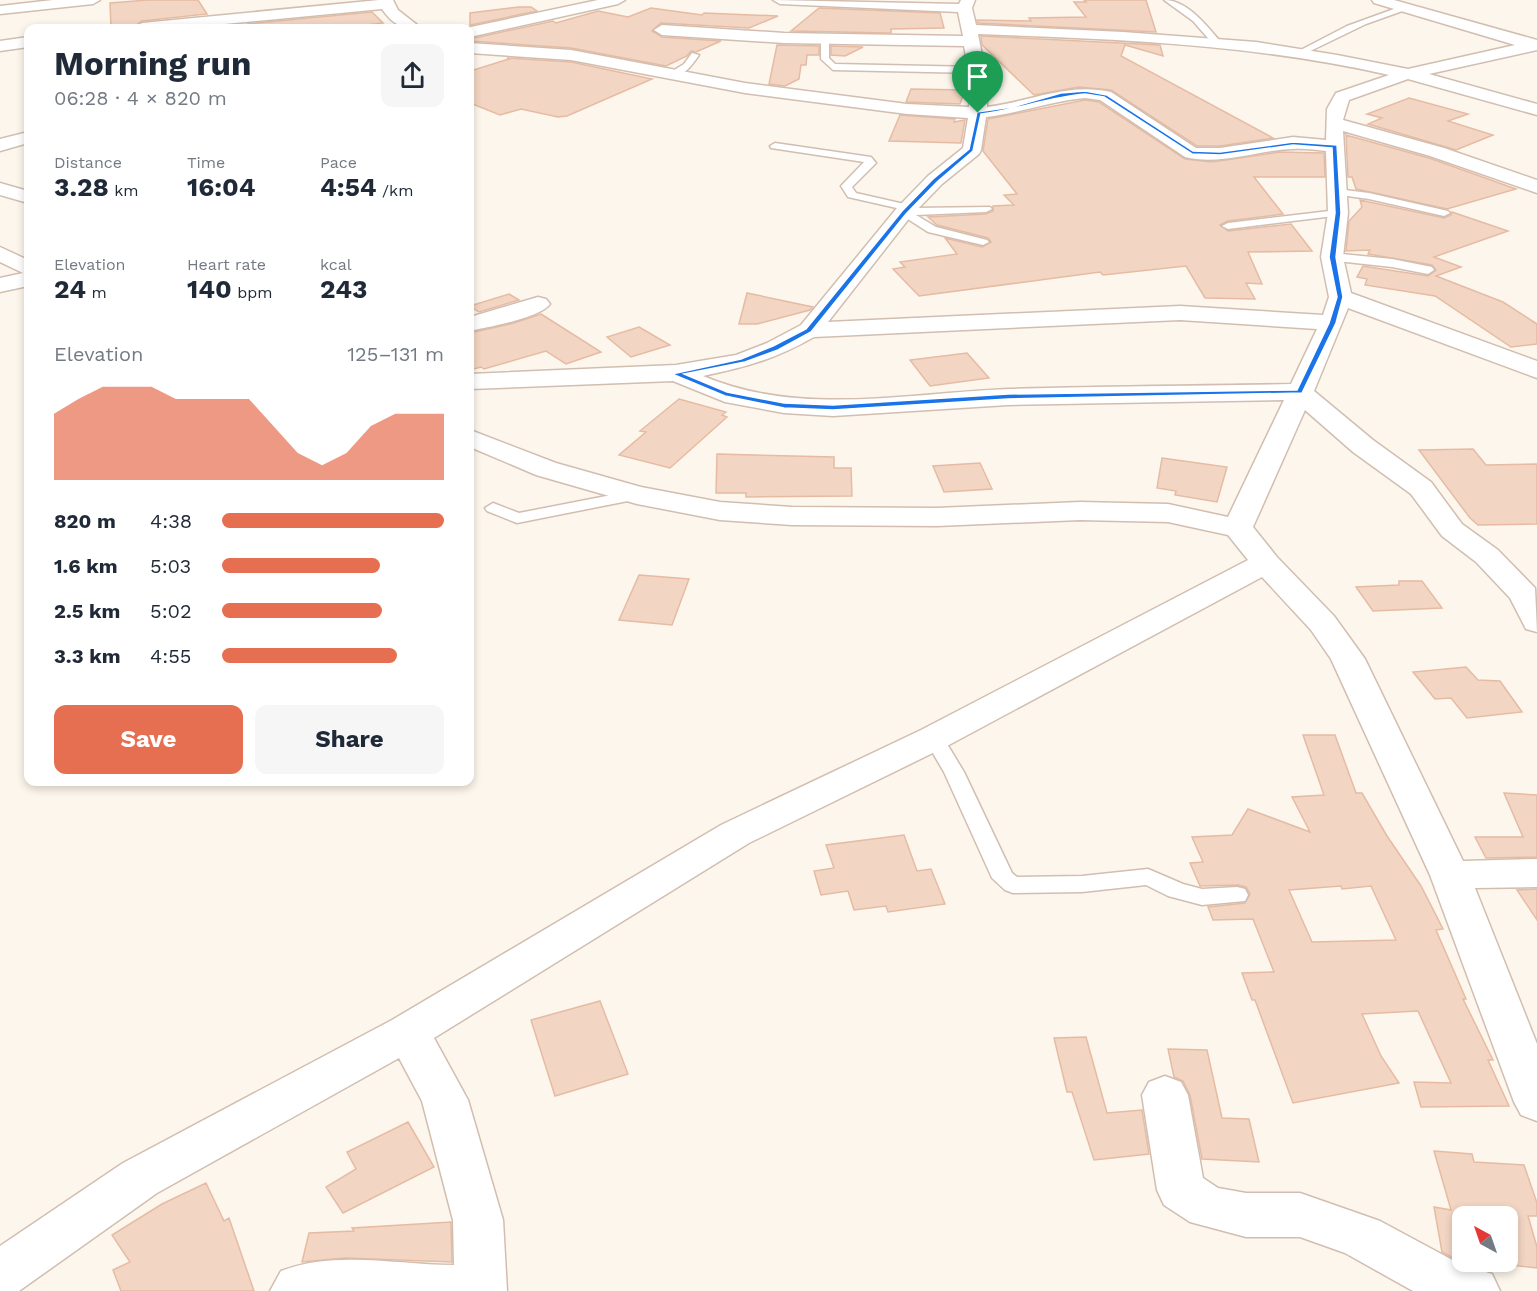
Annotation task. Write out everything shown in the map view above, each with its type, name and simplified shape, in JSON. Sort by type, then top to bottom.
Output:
[{"type":"street","points":[[0,10],[93,0]]},
{"type":"street","points":[[474,31],[618,0]]},
{"type":"street","points":[[780,0],[878,6],[968,19],[1217,43],[1297,54],[1422,77],[1537,110]]},
{"type":"street","points":[[1380,0],[1535,45]]},
{"type":"street","points":[[220,24],[386,2],[400,20],[406,24]]},
{"type":"street","points":[[688,18],[657,33],[825,38],[968,19]]},
{"type":"street","points":[[474,382],[676,374],[742,361],[776,348],[809,330],[906,210],[935,180],[972,150],[978,113],[977,70],[968,19]]},
{"type":"street","points":[[0,46],[24,43]]},
{"type":"street","points":[[1238,528],[1332,323],[1340,297],[1332,257],[1338,203],[1334,123],[1336,109],[1342,97],[1404,75],[1535,45]]},
{"type":"street","points":[[474,48],[525,50],[600,60],[797,96],[907,109],[978,113],[1012,109],[1061,95],[1085,93],[1105,96],[1192,153],[1220,154],[1293,143],[1335,146]]},
{"type":"street","points":[[600,60],[621,50]]},
{"type":"street","points":[[1334,123],[1437,152],[1537,187]]},
{"type":"street","points":[[0,145],[24,138]]},
{"type":"street","points":[[0,189],[24,196]]},
{"type":"street","points":[[0,254],[24,266]]},
{"type":"street","points":[[0,285],[24,280]]},
{"type":"street","points":[[1340,297],[1537,370]]},
{"type":"street","points":[[474,323],[518,312],[538,304]]},
{"type":"street","points":[[809,330],[1180,313],[1332,323]]},
{"type":"street","points":[[676,374],[725,394],[784,405],[833,408],[1008,397],[1300,392],[1363,446],[1421,488],[1452,530],[1487,556],[1524,595],[1537,622]]},
{"type":"street","points":[[474,440],[546,469],[637,495],[720,511],[792,516],[937,517],[1080,511],[1168,513],[1238,528],[1266,563],[1323,623],[1348,659],[1450,875],[1537,1102]]},
{"type":"street","points":[[0,1275],[140,1178],[408,1032],[735,834],[934,738],[1266,563]]},
{"type":"street","points":[[1450,875],[1537,873]]},
{"type":"street","points":[[296,1291],[299,1288],[353,1283],[445,1290],[481,1290],[478,1220],[445,1100],[408,1032]]},
{"type":"street","points":[[1165,1095],[1181,1190],[1207,1207],[1246,1215],[1300,1215],[1362,1238],[1447,1283],[1474,1291]]},
{"type":"lane","points":[[1168,0],[1196,19],[1217,43]]},
{"type":"lane","points":[[1297,54],[1335,34],[1405,7]]},
{"type":"lane","points":[[825,38],[825,59],[833,67],[977,70]]},
{"type":"lane","points":[[674,74],[687,66],[695,55]]},
{"type":"lane","points":[[775,146],[867,159],[872,163],[846,186],[852,195],[906,210],[986,208]]},
{"type":"lane","points":[[1228,226],[1369,196],[1444,213]]},
{"type":"lane","points":[[906,210],[932,230],[983,242]]},
{"type":"lane","points":[[1332,257],[1392,263],[1428,270]]},
{"type":"lane","points":[[493,508],[517,518],[637,495]]},
{"type":"lane","points":[[934,738],[954,772],[1003,878],[1013,885],[1082,884],[1148,877],[1176,890],[1202,897],[1237,895]]},
{"type":"building","points":[[198,0],[207,14],[142,21],[138,24],[111,24],[110,3]]},
{"type":"building","points":[[1084,0],[1146,0],[1156,32],[978,23],[977,20],[1031,21],[1029,18],[1086,17],[1074,2],[1086,2]]},
{"type":"building","points":[[519,7],[531,7],[537,11],[474,24],[470,24],[470,13]]},
{"type":"building","points":[[651,8],[702,15],[704,13],[778,16],[749,28],[661,23],[652,31],[662,37],[721,41],[696,52],[691,51],[687,56],[666,66],[571,48],[474,41],[474,38],[553,21],[556,23],[598,11],[628,17]]},
{"type":"building","points":[[819,8],[940,13],[944,28],[891,29],[891,33],[791,31]]},
{"type":"building","points":[[372,12],[383,23],[375,24],[247,24]]},
{"type":"building","points":[[981,36],[1160,45],[1163,56],[1125,45],[1121,56],[1273,138],[1220,146],[1197,146],[1111,90],[1079,87],[1034,95],[982,45]]},
{"type":"building","points":[[777,45],[819,46],[819,55],[807,55],[806,65],[801,65],[799,79],[785,86],[769,84]]},
{"type":"building","points":[[831,46],[863,47],[845,56],[831,55]]},
{"type":"building","points":[[507,58],[571,62],[652,79],[567,116],[558,117],[521,109],[500,115],[474,105],[474,70],[509,59]]},
{"type":"building","points":[[911,89],[965,90],[960,104],[906,102]]},
{"type":"building","points":[[1409,98],[1468,114],[1448,121],[1493,135],[1456,150],[1368,124],[1382,118],[1367,114]]},
{"type":"building","points":[[1085,100],[1099,102],[1185,159],[1212,162],[1280,152],[1324,153],[1325,177],[1254,177],[1283,214],[1228,221],[1220,225],[1228,231],[1291,224],[1312,251],[1248,252],[1262,284],[1246,283],[1255,299],[1205,298],[1186,266],[1103,275],[1100,272],[919,296],[893,269],[905,267],[900,262],[957,254],[945,238],[982,247],[991,242],[988,238],[937,225],[928,217],[986,214],[993,211],[993,206],[1014,205],[1004,195],[1017,194],[983,151],[988,119]]},
{"type":"building","points":[[900,115],[955,119],[954,122],[965,120],[961,143],[889,141]]},
{"type":"building","points":[[1346,135],[1429,158],[1516,189],[1447,209],[1356,189],[1352,177],[1348,177]]},
{"type":"building","points":[[1360,200],[1444,218],[1452,212],[1508,231],[1434,257],[1461,267],[1436,276],[1503,302],[1537,324],[1537,344],[1511,347],[1435,296],[1365,285],[1367,279],[1357,277],[1363,266],[1428,276],[1436,270],[1432,265],[1368,254],[1370,250],[1346,251],[1349,221],[1362,207]]},
{"type":"building","points":[[747,293],[813,307],[810,310],[757,324],[739,324]]},
{"type":"building","points":[[509,294],[519,300],[479,312],[474,309],[474,305]]},
{"type":"building","points":[[541,314],[601,352],[566,364],[546,351],[484,369],[481,367],[474,369],[474,332]]},
{"type":"building","points":[[639,327],[670,345],[631,357],[607,337]]},
{"type":"building","points":[[967,353],[989,378],[930,386],[910,360]]},
{"type":"building","points":[[679,399],[726,412],[722,415],[727,417],[670,468],[619,455],[646,432],[640,431]]},
{"type":"building","points":[[1473,449],[1486,465],[1537,464],[1537,524],[1478,525],[1470,518],[1419,450]]},
{"type":"building","points":[[717,454],[834,457],[834,468],[851,468],[852,496],[746,497],[746,493],[716,493]]},
{"type":"building","points":[[1162,458],[1227,467],[1217,502],[1175,495],[1176,491],[1157,488]]},
{"type":"building","points":[[980,463],[992,489],[944,492],[933,466]]},
{"type":"building","points":[[639,575],[689,579],[672,625],[619,620]]},
{"type":"building","points":[[1399,581],[1422,581],[1442,608],[1373,611],[1356,587],[1399,585]]},
{"type":"building","points":[[1466,667],[1478,680],[1500,681],[1522,712],[1467,718],[1451,698],[1435,699],[1413,672]]},
{"type":"building","points":[[1303,735],[1335,735],[1356,793],[1362,793],[1387,836],[1421,886],[1443,929],[1436,930],[1466,999],[1463,999],[1493,1060],[1488,1060],[1509,1106],[1421,1107],[1414,1082],[1451,1083],[1418,1011],[1362,1014],[1381,1056],[1399,1083],[1293,1103],[1255,1000],[1252,1000],[1242,973],[1274,972],[1253,919],[1213,920],[1208,907],[1245,903],[1250,894],[1246,887],[1238,885],[1200,886],[1190,863],[1203,862],[1192,837],[1232,835],[1248,809],[1310,832],[1292,797],[1324,795]],"holes":[[[1341,886],[1342,889],[1371,886],[1396,940],[1312,942],[1289,890]]]},
{"type":"building","points":[[1504,793],[1537,795],[1537,857],[1486,858],[1475,837],[1523,837]]},
{"type":"building","points":[[904,835],[917,871],[931,869],[945,904],[888,912],[886,906],[854,910],[848,891],[821,895],[814,871],[834,868],[826,845]]},
{"type":"building","points":[[1537,889],[1537,920],[1517,890]]},
{"type":"building","points":[[600,1001],[628,1074],[555,1096],[531,1020]]},
{"type":"building","points":[[1086,1037],[1107,1113],[1142,1110],[1149,1154],[1094,1160],[1072,1092],[1067,1092],[1054,1038]]},
{"type":"building","points":[[1168,1049],[1207,1050],[1222,1118],[1249,1119],[1259,1162],[1202,1159],[1190,1095],[1183,1081],[1174,1077]]},
{"type":"building","points":[[408,1122],[434,1167],[343,1213],[326,1187],[356,1169],[347,1152]]},
{"type":"building","points":[[1434,1151],[1472,1154],[1474,1162],[1524,1165],[1537,1203],[1537,1216],[1528,1216],[1537,1247],[1537,1268],[1518,1266],[1518,1206],[1452,1206],[1452,1257],[1442,1252],[1434,1207],[1451,1210]]},
{"type":"building","points":[[206,1183],[224,1221],[229,1218],[254,1291],[121,1291],[113,1270],[130,1262],[112,1235],[162,1204]]},
{"type":"building","points":[[451,1222],[452,1262],[345,1258],[302,1262],[309,1233]]},
{"type":"route","points":[[1085,93],[1105,96],[1192,153],[1220,154],[1293,143],[1335,146],[1338,213],[1332,257],[1340,297],[1332,323],[1300,392],[1183,392],[1008,397],[833,408],[784,405],[725,394],[676,374],[742,361],[776,348],[809,330],[904,213],[935,180],[972,150],[978,113],[1012,109],[1061,95],[1085,93]]}]
